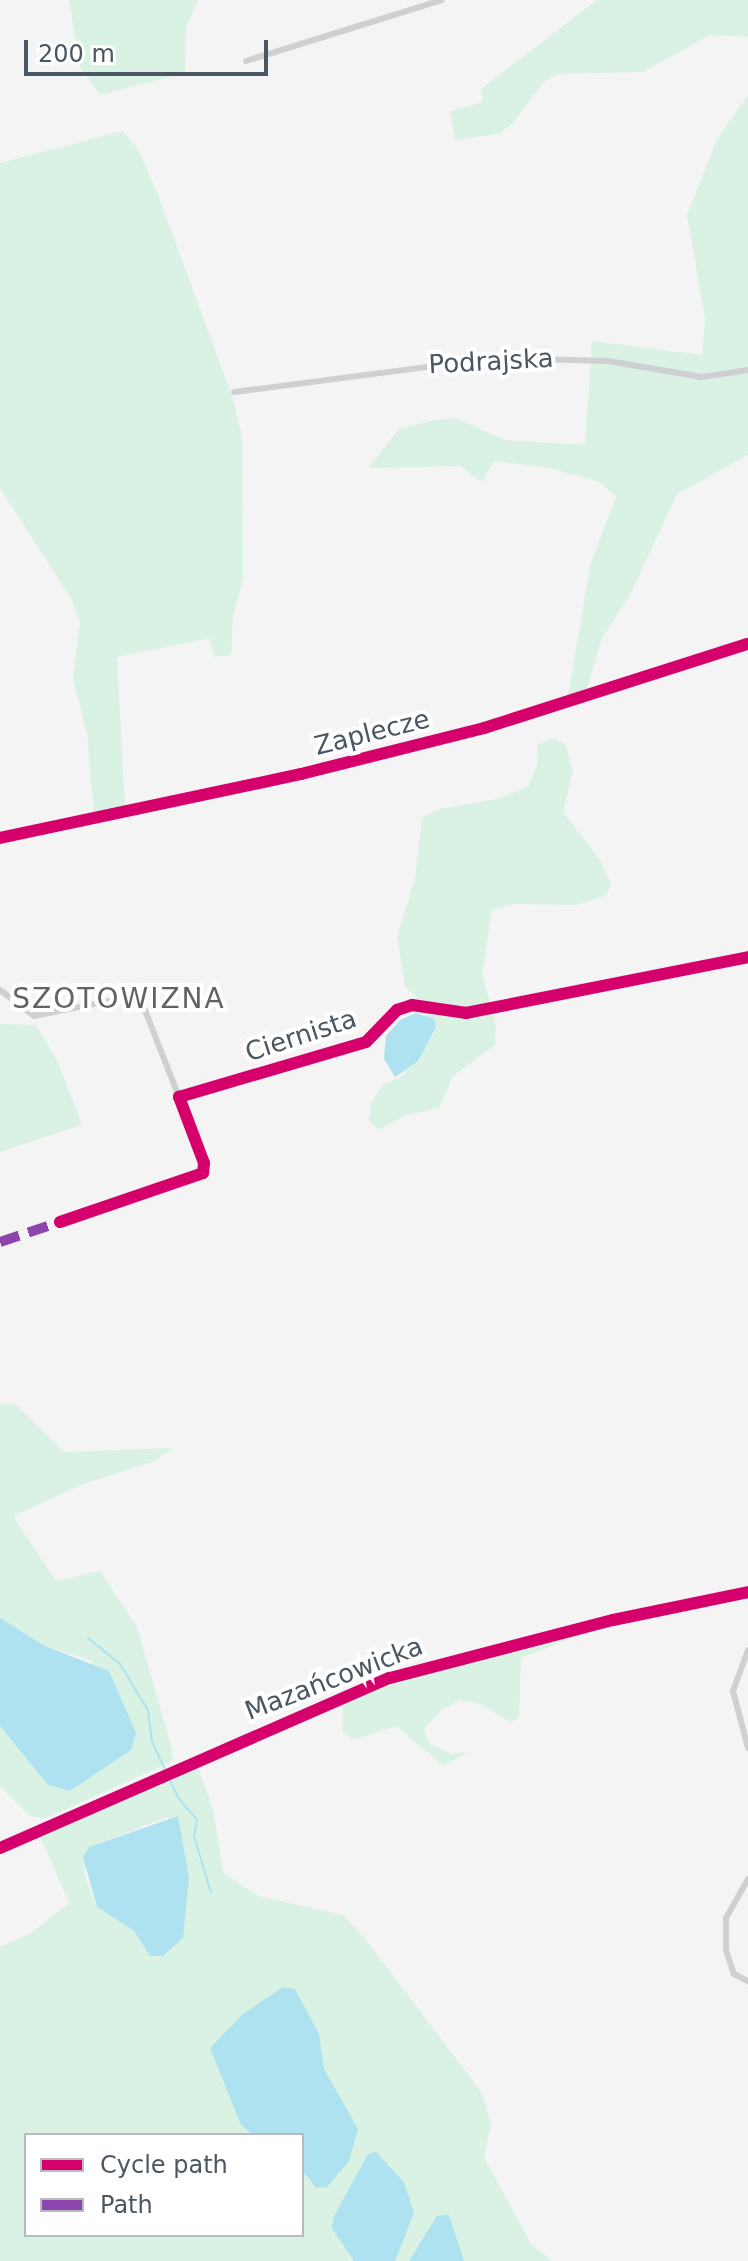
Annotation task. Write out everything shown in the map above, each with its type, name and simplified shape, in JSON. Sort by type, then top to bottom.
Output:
[{"type":"street","points":[[246,61],[442,0]]},
{"type":"street","name":"Podrajska","points":[[234,392],[497,358],[608,361],[702,377],[748,370]]},
{"type":"street","name":"Zaplecze","points":[[0,838],[301,774],[484,728],[748,644]]},
{"type":"street","name":"Ciernista","points":[[179,1097],[366,1042],[397,1010],[412,1005],[466,1013],[748,957]]},
{"type":"street","points":[[0,990],[34,1016],[139,995],[204,1163],[203,1173],[60,1222]]},
{"type":"street","name":"Mazańcowicka","points":[[0,1848],[390,1678],[583,1627],[748,1592]]},
{"type":"street","points":[[748,1650],[733,1691],[748,1748]]},
{"type":"street","points":[[748,1879],[726,1918],[726,1950],[734,1974],[748,1981]]},
{"type":"green space","points":[[69,0],[198,0],[186,28],[185,73],[100,95],[80,67]]},
{"type":"green space","points":[[597,0],[748,0],[748,37],[710,35],[643,72],[557,74],[543,83],[513,123],[499,134],[455,140],[450,111],[483,102],[481,89]]},
{"type":"green space","points":[[748,95],[748,455],[677,494],[631,593],[602,638],[586,692],[568,696],[590,566],[616,496],[599,482],[549,468],[495,461],[481,482],[460,466],[368,468],[399,429],[435,420],[456,418],[505,440],[585,445],[592,341],[702,355],[705,318],[687,215],[717,139]]},
{"type":"green space","points":[[123,131],[138,149],[159,197],[233,399],[242,436],[243,580],[233,616],[231,655],[214,657],[210,638],[117,657],[125,806],[94,813],[87,734],[73,678],[80,621],[72,600],[0,488],[0,163]]},
{"type":"green space","points":[[554,738],[566,745],[573,771],[563,812],[600,860],[611,884],[606,896],[576,905],[515,904],[492,910],[482,974],[496,1026],[495,1045],[453,1076],[439,1108],[407,1115],[378,1130],[369,1120],[371,1103],[383,1085],[404,1075],[426,1014],[416,1013],[417,997],[405,987],[397,936],[415,879],[422,818],[439,809],[498,799],[528,787],[538,762],[537,745]]},
{"type":"green space","points":[[0,1024],[36,1025],[57,1060],[82,1125],[0,1152]]},
{"type":"green space","points":[[0,1403],[16,1405],[64,1452],[174,1448],[152,1462],[81,1485],[13,1516],[56,1581],[100,1571],[137,1627],[173,1761],[44,1819],[30,1816],[0,1786],[0,1726],[48,1785],[70,1791],[102,1769],[92,1661],[45,1646],[0,1618]]},
{"type":"green space","points":[[590,1631],[521,1658],[519,1718],[510,1722],[481,1704],[460,1700],[441,1710],[424,1729],[429,1743],[451,1754],[468,1752],[444,1766],[396,1726],[353,1740],[342,1730],[343,1704],[392,1682]]},
{"type":"green space","points":[[196,1762],[213,1809],[223,1872],[258,1896],[343,1915],[367,1941],[482,2093],[491,2125],[484,2157],[531,2244],[552,2261],[0,2261],[0,1947],[33,1932],[69,1903],[40,1836]],"holes":[[[168,1817],[150,1956],[134,1931],[97,1907],[84,1874],[89,1847]]]},
{"type":"water","points":[[416,1013],[434,1019],[436,1027],[418,1061],[395,1077],[384,1059],[386,1036],[400,1020]]},
{"type":"water","points":[[0,1618],[45,1646],[109,1671],[136,1733],[131,1750],[70,1791],[48,1785],[0,1726]]},
{"type":"water","points":[[178,1816],[189,1878],[183,1938],[163,1956],[150,1956],[134,1931],[97,1907],[83,1857],[89,1847]]},
{"type":"water","points":[[283,1987],[295,1989],[319,2034],[324,2069],[358,2129],[349,2161],[327,2187],[316,2188],[304,2173],[304,2133],[251,2133],[241,2125],[210,2048],[243,2014]]},
{"type":"water","points":[[376,2152],[404,2182],[414,2213],[395,2261],[354,2261],[332,2228],[333,2218],[368,2154]]},
{"type":"water","points":[[449,2215],[464,2261],[409,2261],[437,2216]]},
{"type":"waterway","points":[[88,1638],[120,1664],[148,1710],[152,1742],[179,1799],[197,1820],[194,1836],[211,1893]]},
{"type":"marked path","points":[[0,1242],[60,1222]]},
{"type":"cycle path","points":[[0,838],[301,774],[484,728],[748,644]]},
{"type":"cycle path","points":[[60,1222],[203,1173],[204,1163],[179,1097],[366,1042],[397,1010],[412,1005],[466,1013],[748,957]]},
{"type":"cycle path","points":[[0,1848],[390,1678],[613,1620],[748,1592]]},
{"type":"district","name":"SZOTOWIZNA","points":[[119,999]]}]
